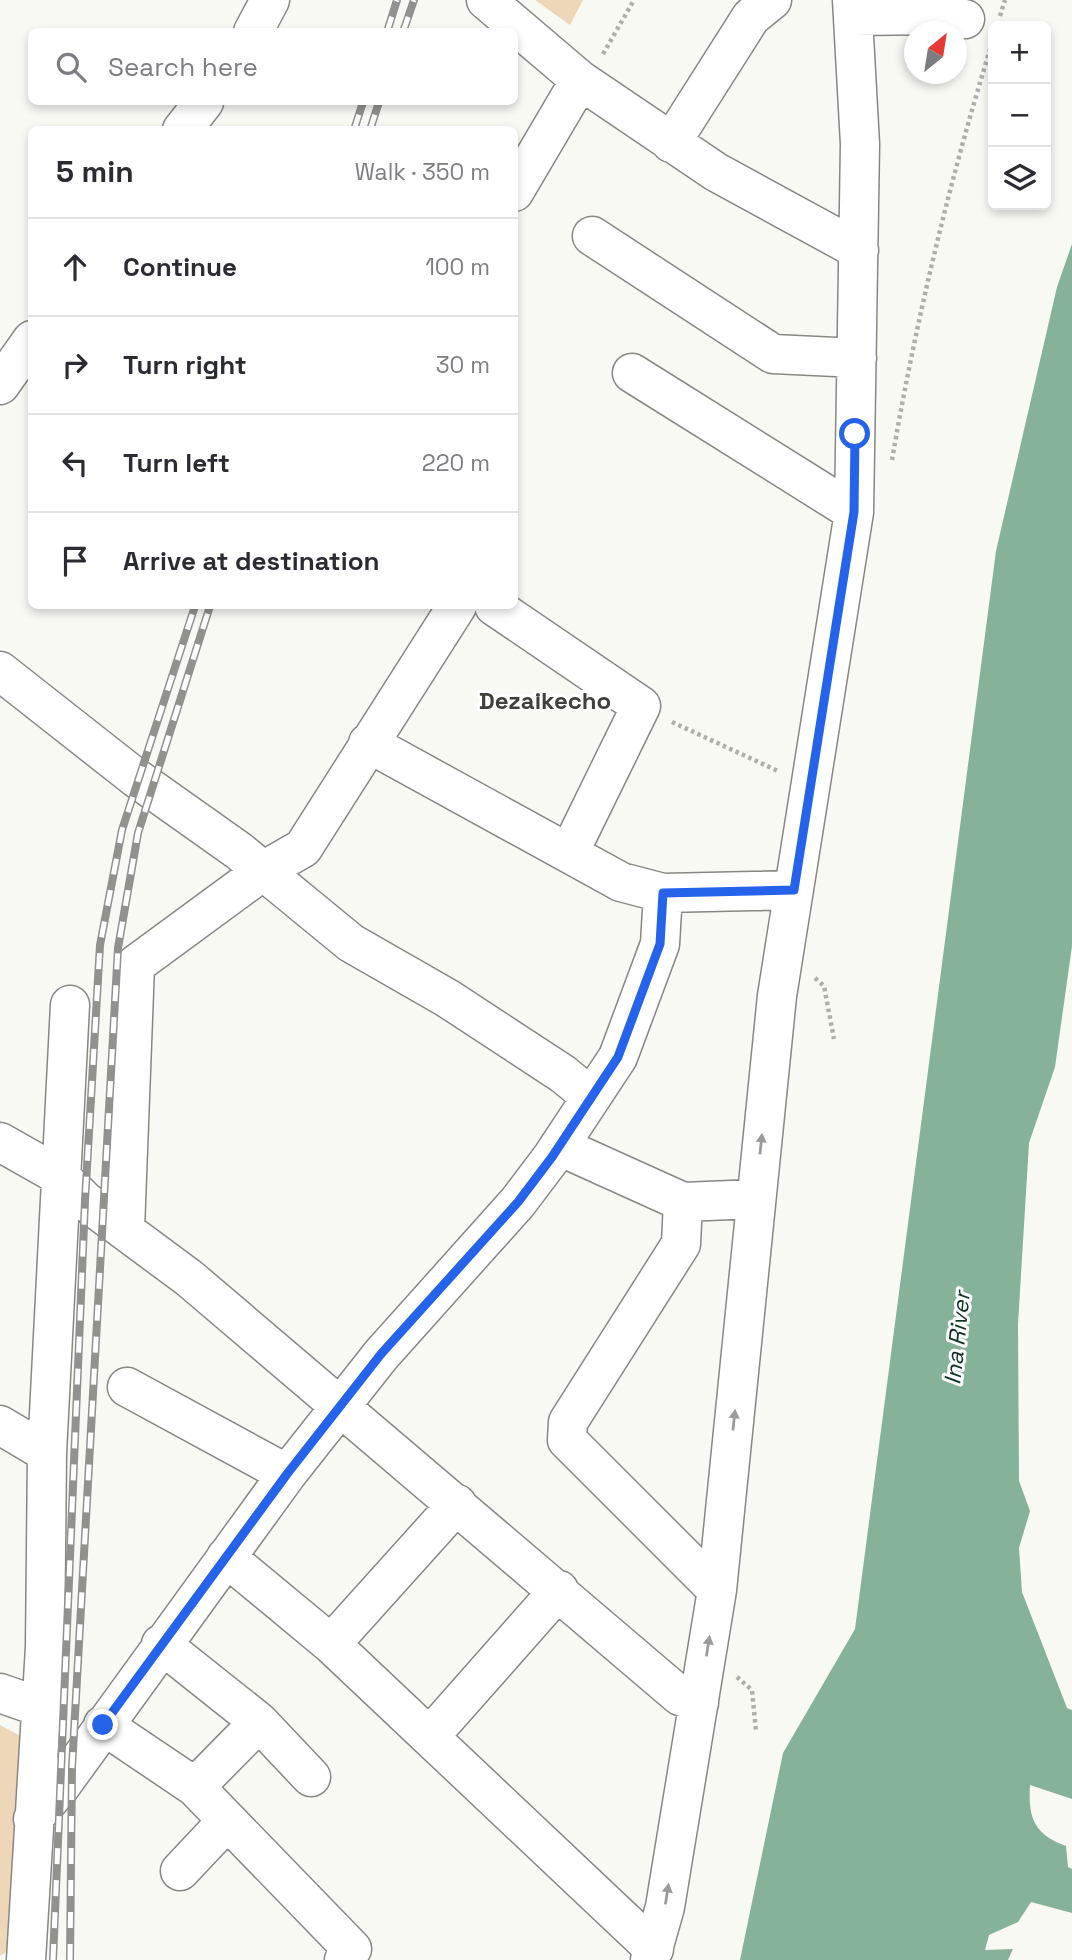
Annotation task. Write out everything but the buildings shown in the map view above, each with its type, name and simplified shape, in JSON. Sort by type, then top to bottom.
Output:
[{"type":"street","points":[[255,28],[270,0]]},
{"type":"street","points":[[486,0],[583,83],[671,143],[716,172],[859,250]]},
{"type":"street","points":[[671,143],[751,17],[772,0]]},
{"type":"street","points":[[226,1557],[331,1644],[430,1736],[652,1954],[665,1907],[717,1590],[776,996],[854,512],[860,144],[853,8],[938,15],[979,29]]},
{"type":"street","points":[[518,186],[583,83]]},
{"type":"street","points":[[185,126],[202,105]]},
{"type":"street","points":[[592,236],[773,354],[857,358]]},
{"type":"street","points":[[0,386],[28,346]]},
{"type":"street","points":[[632,373],[854,512]]},
{"type":"street","points":[[125,1229],[135,965],[263,871],[303,848],[455,609]]},
{"type":"street","points":[[498,609],[641,706],[569,853]]},
{"type":"street","points":[[0,671],[136,778],[263,871],[351,943],[447,998],[563,1074],[591,1097]]},
{"type":"street","points":[[368,743],[621,882],[663,893],[794,890]]},
{"type":"street","points":[[33,1819],[60,1787],[161,1644],[287,1474],[381,1354],[518,1202],[559,1146],[618,1057],[660,944],[663,893]]},
{"type":"street","points":[[26,1960],[45,1647],[47,1453],[70,1005]]},
{"type":"street","points":[[0,1142],[60,1176],[85,1201],[189,1278],[559,1590],[680,1696],[699,1703]]},
{"type":"street","points":[[559,1146],[683,1202],[755,1199]]},
{"type":"street","points":[[683,1202],[681,1244],[568,1422],[567,1440],[717,1590]]},
{"type":"street","points":[[127,1387],[287,1474]]},
{"type":"street","points":[[0,1425],[47,1453]]},
{"type":"street","points":[[331,1644],[457,1504]]},
{"type":"street","points":[[430,1736],[559,1590]]},
{"type":"street","points":[[161,1644],[259,1722],[311,1777]]},
{"type":"street","points":[[0,1693],[40,1707]]},
{"type":"street","points":[[195,1787],[259,1722]]},
{"type":"street","points":[[103,1725],[195,1787],[352,1949],[345,1960]]},
{"type":"street","points":[[180,1871],[227,1821]]},
{"type":"path","points":[[583,83],[634,0]]},
{"type":"path","points":[[890,474],[903,395],[937,246],[979,29]]},
{"type":"path","points":[[641,706],[755,763],[812,783]]},
{"type":"path","points":[[809,988],[811,974],[824,986],[834,1039]]},
{"type":"path","points":[[735,1686],[736,1676],[752,1690],[756,1731]]},
{"type":"shaded area","points":[[535,0],[583,0],[570,25]]},
{"type":"shaded area","points":[[0,1725],[28,1740],[18,1944],[0,1956]]},
{"type":"water","name":"Ina River","points":[[1072,244],[1072,946],[1055,1067],[1029,1143],[1018,1324],[1019,1481],[1030,1511],[1019,1548],[1022,1592],[1067,1708],[1072,1710],[1072,1799],[1030,1785],[1030,1807],[1040,1830],[1066,1846],[1068,1867],[1072,1869],[1072,1913],[1031,1902],[1018,1922],[989,1935],[985,1950],[1013,1949],[1008,1960],[740,1960],[783,1753],[855,1629],[996,551],[1057,287]]},
{"type":"railway","points":[[388,28],[397,0]]},
{"type":"railway","points":[[404,28],[414,0]]},
{"type":"railway","points":[[355,126],[362,105]]},
{"type":"railway","points":[[371,126],[378,105]]},
{"type":"railway","points":[[53,1960],[85,1201],[100,945],[122,830],[194,609]]},
{"type":"railway","points":[[70,1960],[72,1768],[118,948],[138,833],[209,609]]},
{"type":"district","name":"Dezaikecho","points":[[545,700]]},
{"type":"route","points":[[103,1725],[287,1474],[381,1354],[518,1202],[552,1157],[618,1057],[660,944],[663,893],[794,890],[854,512],[855,434]]}]
